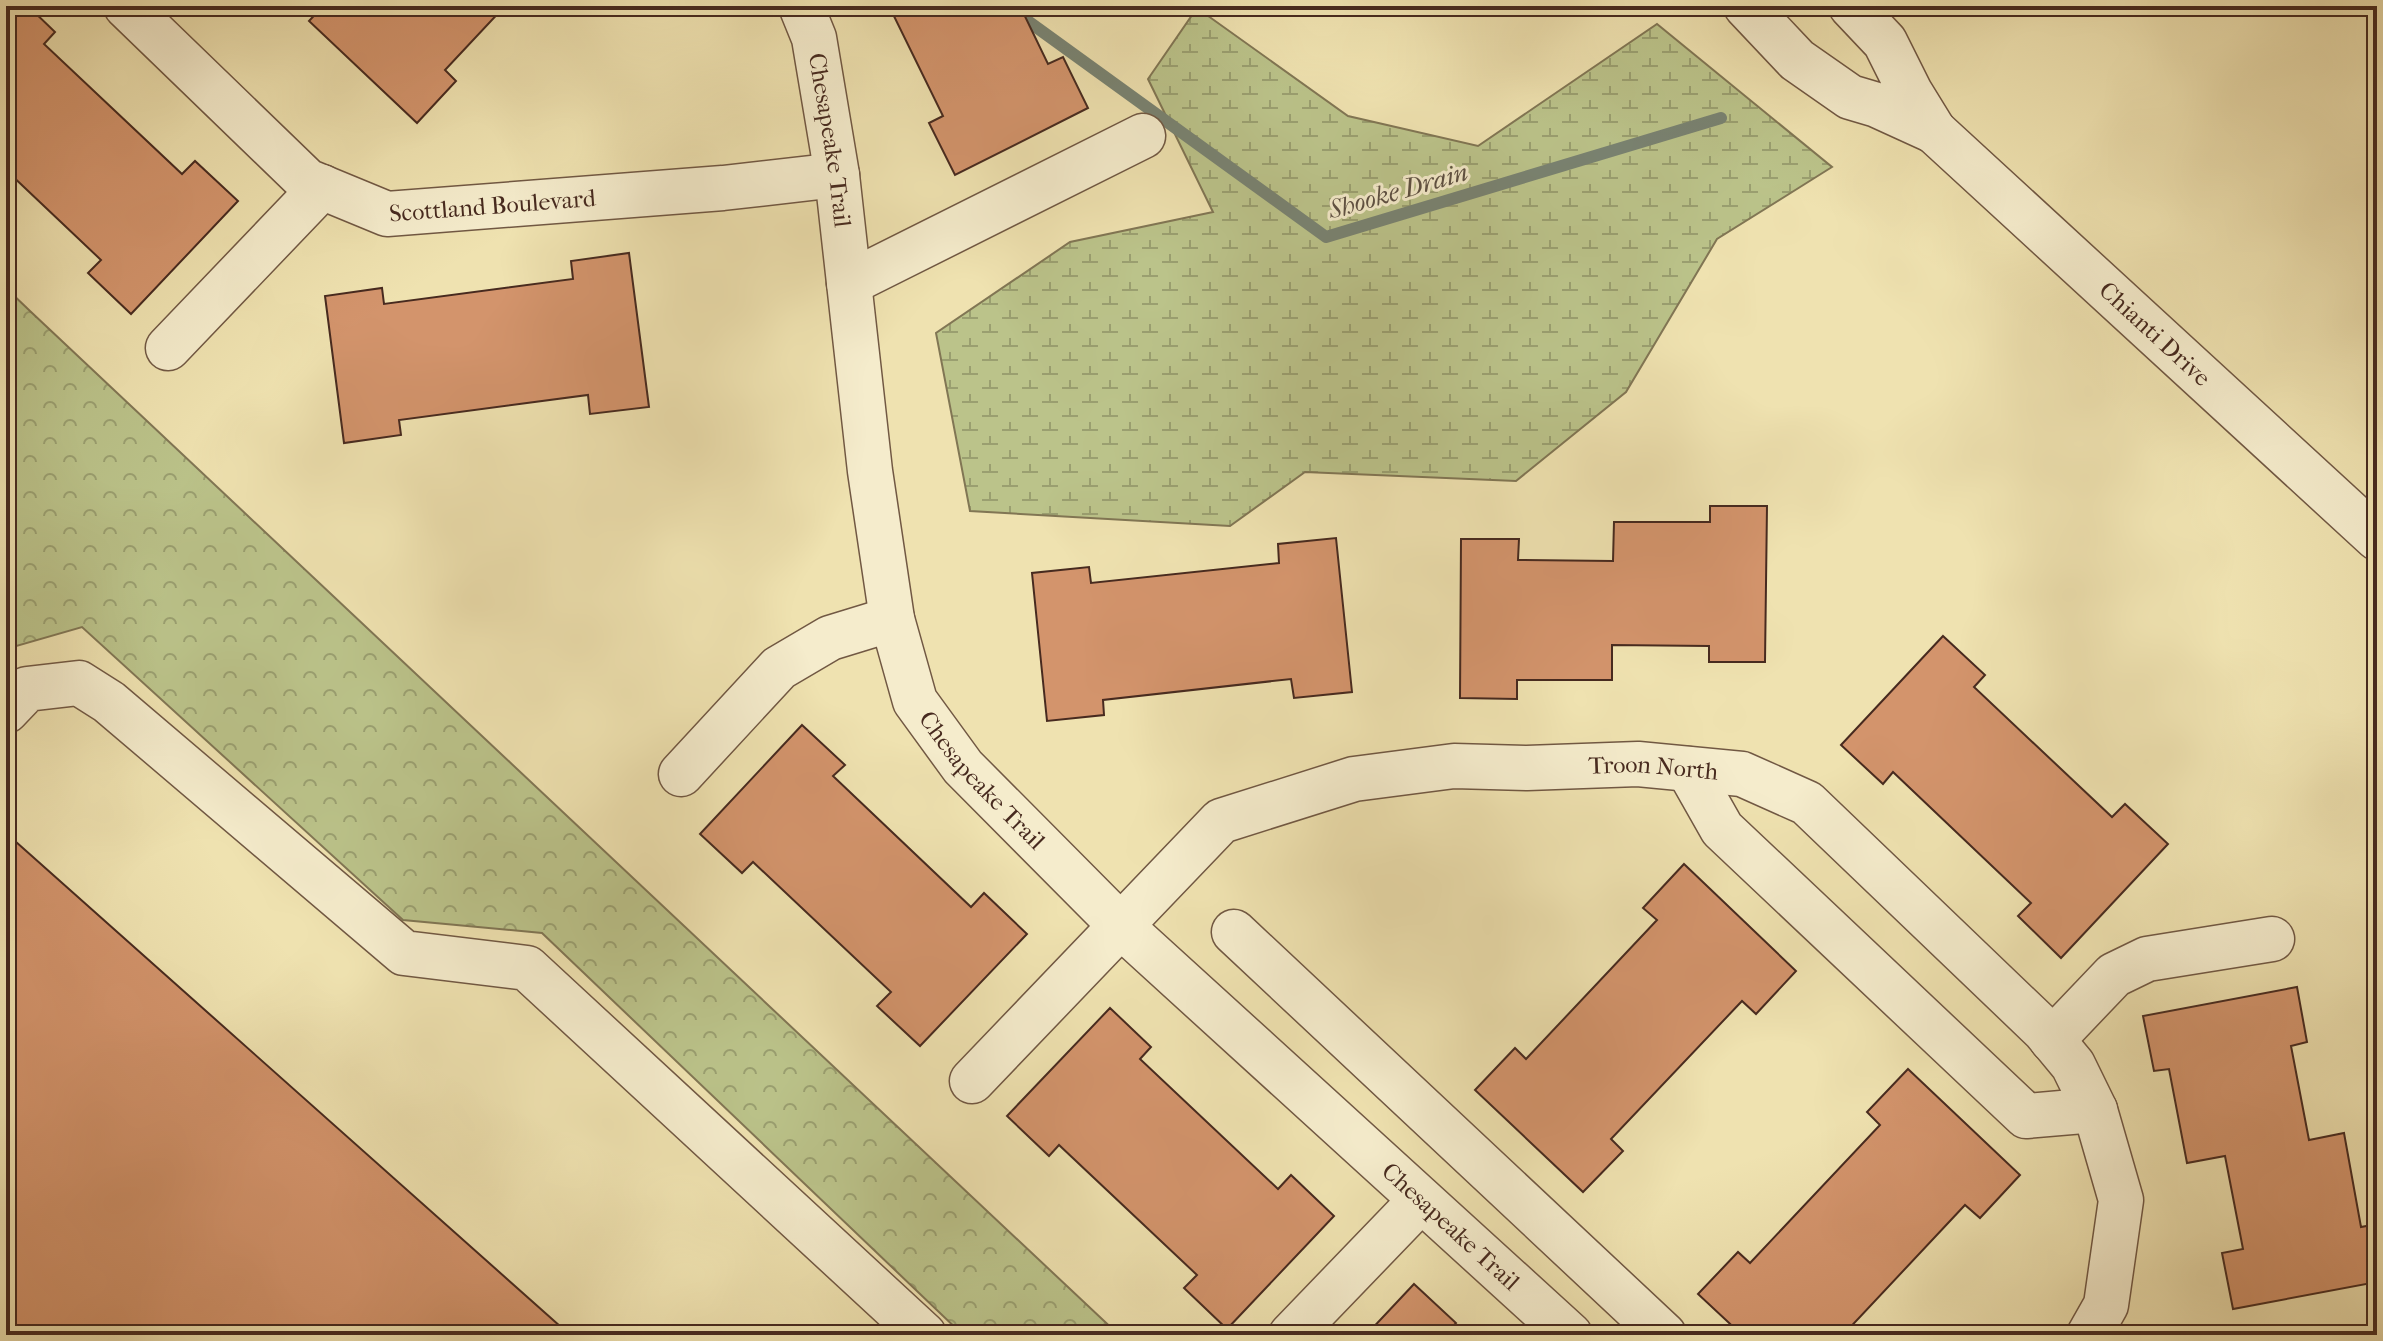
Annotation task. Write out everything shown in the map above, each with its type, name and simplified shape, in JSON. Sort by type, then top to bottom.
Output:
[{"type":"street","name":"Scottland Boulevard","points":[[126,6],[307,181],[387,214],[723,188],[837,175]]},
{"type":"street","name":"Chesapeake Trail","points":[[801,6],[814,38],[837,175],[870,471],[892,619],[915,701],[963,767],[1122,927],[1570,1335]]},
{"type":"street","name":"Chianti Drive","points":[[1746,6],[1797,60],[1850,97],[1877,105],[1934,131],[2377,538]]},
{"type":"street","name":"Chianti Drive","points":[[1851,6],[1885,42],[1934,131]]},
{"type":"street","points":[[849,283],[1143,136]]},
{"type":"street","points":[[168,348],[322,187]]},
{"type":"street","points":[[681,774],[779,668],[830,638],[892,619]]},
{"type":"street","points":[[6,711],[27,689],[79,683],[109,702],[404,953],[527,968],[924,1335]]},
{"type":"street","name":"Troon North","points":[[972,1081],[1221,821],[1354,779],[1454,766],[1527,768],[1638,764],[1742,774],[1807,803],[2052,1040],[2073,1065],[2095,1110],[2121,1200],[2106,1305],[2089,1335]]},
{"type":"street","points":[[1688,769],[1722,829],[2026,1116],[2095,1110]]},
{"type":"street","points":[[1234,932],[1664,1335]]},
{"type":"street","points":[[2052,1040],[2114,975],[2147,959],[2272,939]]},
{"type":"street","points":[[1277,1068],[1325,1018]]},
{"type":"street","points":[[1291,1335],[1421,1200]]},
{"type":"green space","points":[[1197,8],[1348,116],[1478,146],[1657,24],[1832,167],[1717,239],[1626,392],[1516,481],[1305,472],[1230,526],[970,511],[936,333],[1070,242],[1213,212],[1148,79]]},
{"type":"green space","points":[[6,288],[1119,1335],[963,1335],[542,933],[403,920],[82,627],[6,649]]},
{"type":"building","points":[[6,6],[28,6],[55,32],[44,44],[182,174],[195,161],[238,201],[131,314],[88,273],[101,260],[6,170]]},
{"type":"building","points":[[323,6],[505,6],[445,70],[456,81],[417,123],[309,21]]},
{"type":"building","points":[[889,6],[1020,6],[1048,64],[1063,57],[1088,108],[955,175],[929,123],[943,116]]},
{"type":"building","points":[[629,253],[649,407],[590,414],[588,395],[399,420],[401,435],[344,443],[325,296],[382,288],[384,304],[573,279],[571,261]]},
{"type":"building","points":[[1710,506],[1767,506],[1765,662],[1709,662],[1709,646],[1612,645],[1612,680],[1517,680],[1517,699],[1460,698],[1461,539],[1519,539],[1518,560],[1613,561],[1614,522],[1710,522]]},
{"type":"building","points":[[1336,538],[1352,692],[1294,698],[1291,679],[1103,700],[1104,715],[1047,721],[1032,573],[1089,567],[1091,583],[1279,563],[1278,544]]},
{"type":"building","points":[[1943,636],[1985,675],[1974,687],[2112,817],[2125,804],[2168,844],[2061,958],[2018,916],[2031,903],[1893,772],[1883,784],[1841,745]]},
{"type":"building","points":[[802,725],[845,765],[833,776],[971,907],[984,893],[1027,934],[920,1046],[877,1006],[891,992],[753,862],[742,873],[700,834]]},
{"type":"building","points":[[6,833],[570,1335],[6,1335]]},
{"type":"building","points":[[1684,864],[1796,971],[1756,1014],[1742,1001],[1611,1139],[1623,1151],[1583,1192],[1475,1090],[1515,1048],[1526,1059],[1657,920],[1643,908]]},
{"type":"building","points":[[2297,987],[2307,1042],[2291,1046],[2309,1140],[2344,1133],[2361,1227],[2377,1224],[2377,1282],[2233,1309],[2222,1253],[2243,1249],[2225,1156],[2187,1163],[2169,1069],[2154,1071],[2143,1016]]},
{"type":"building","points":[[1110,1008],[1151,1047],[1140,1059],[1278,1189],[1291,1175],[1334,1216],[1227,1329],[1184,1288],[1197,1275],[1059,1145],[1049,1156],[1007,1116]]},
{"type":"building","points":[[1908,1069],[2020,1175],[1980,1218],[1965,1205],[1843,1335],[1742,1335],[1698,1294],[1738,1252],[1750,1263],[1880,1125],[1867,1112]]},
{"type":"building","points":[[1414,1284],[1456,1323],[1445,1335],[1366,1335]]},
{"type":"waterway","name":"Shooke Drain","points":[[1007,6],[1326,237],[1721,118]]},
{"type":"waterway","name":"Shooke Drain","points":[[1972,8],[1976,6]]}]
